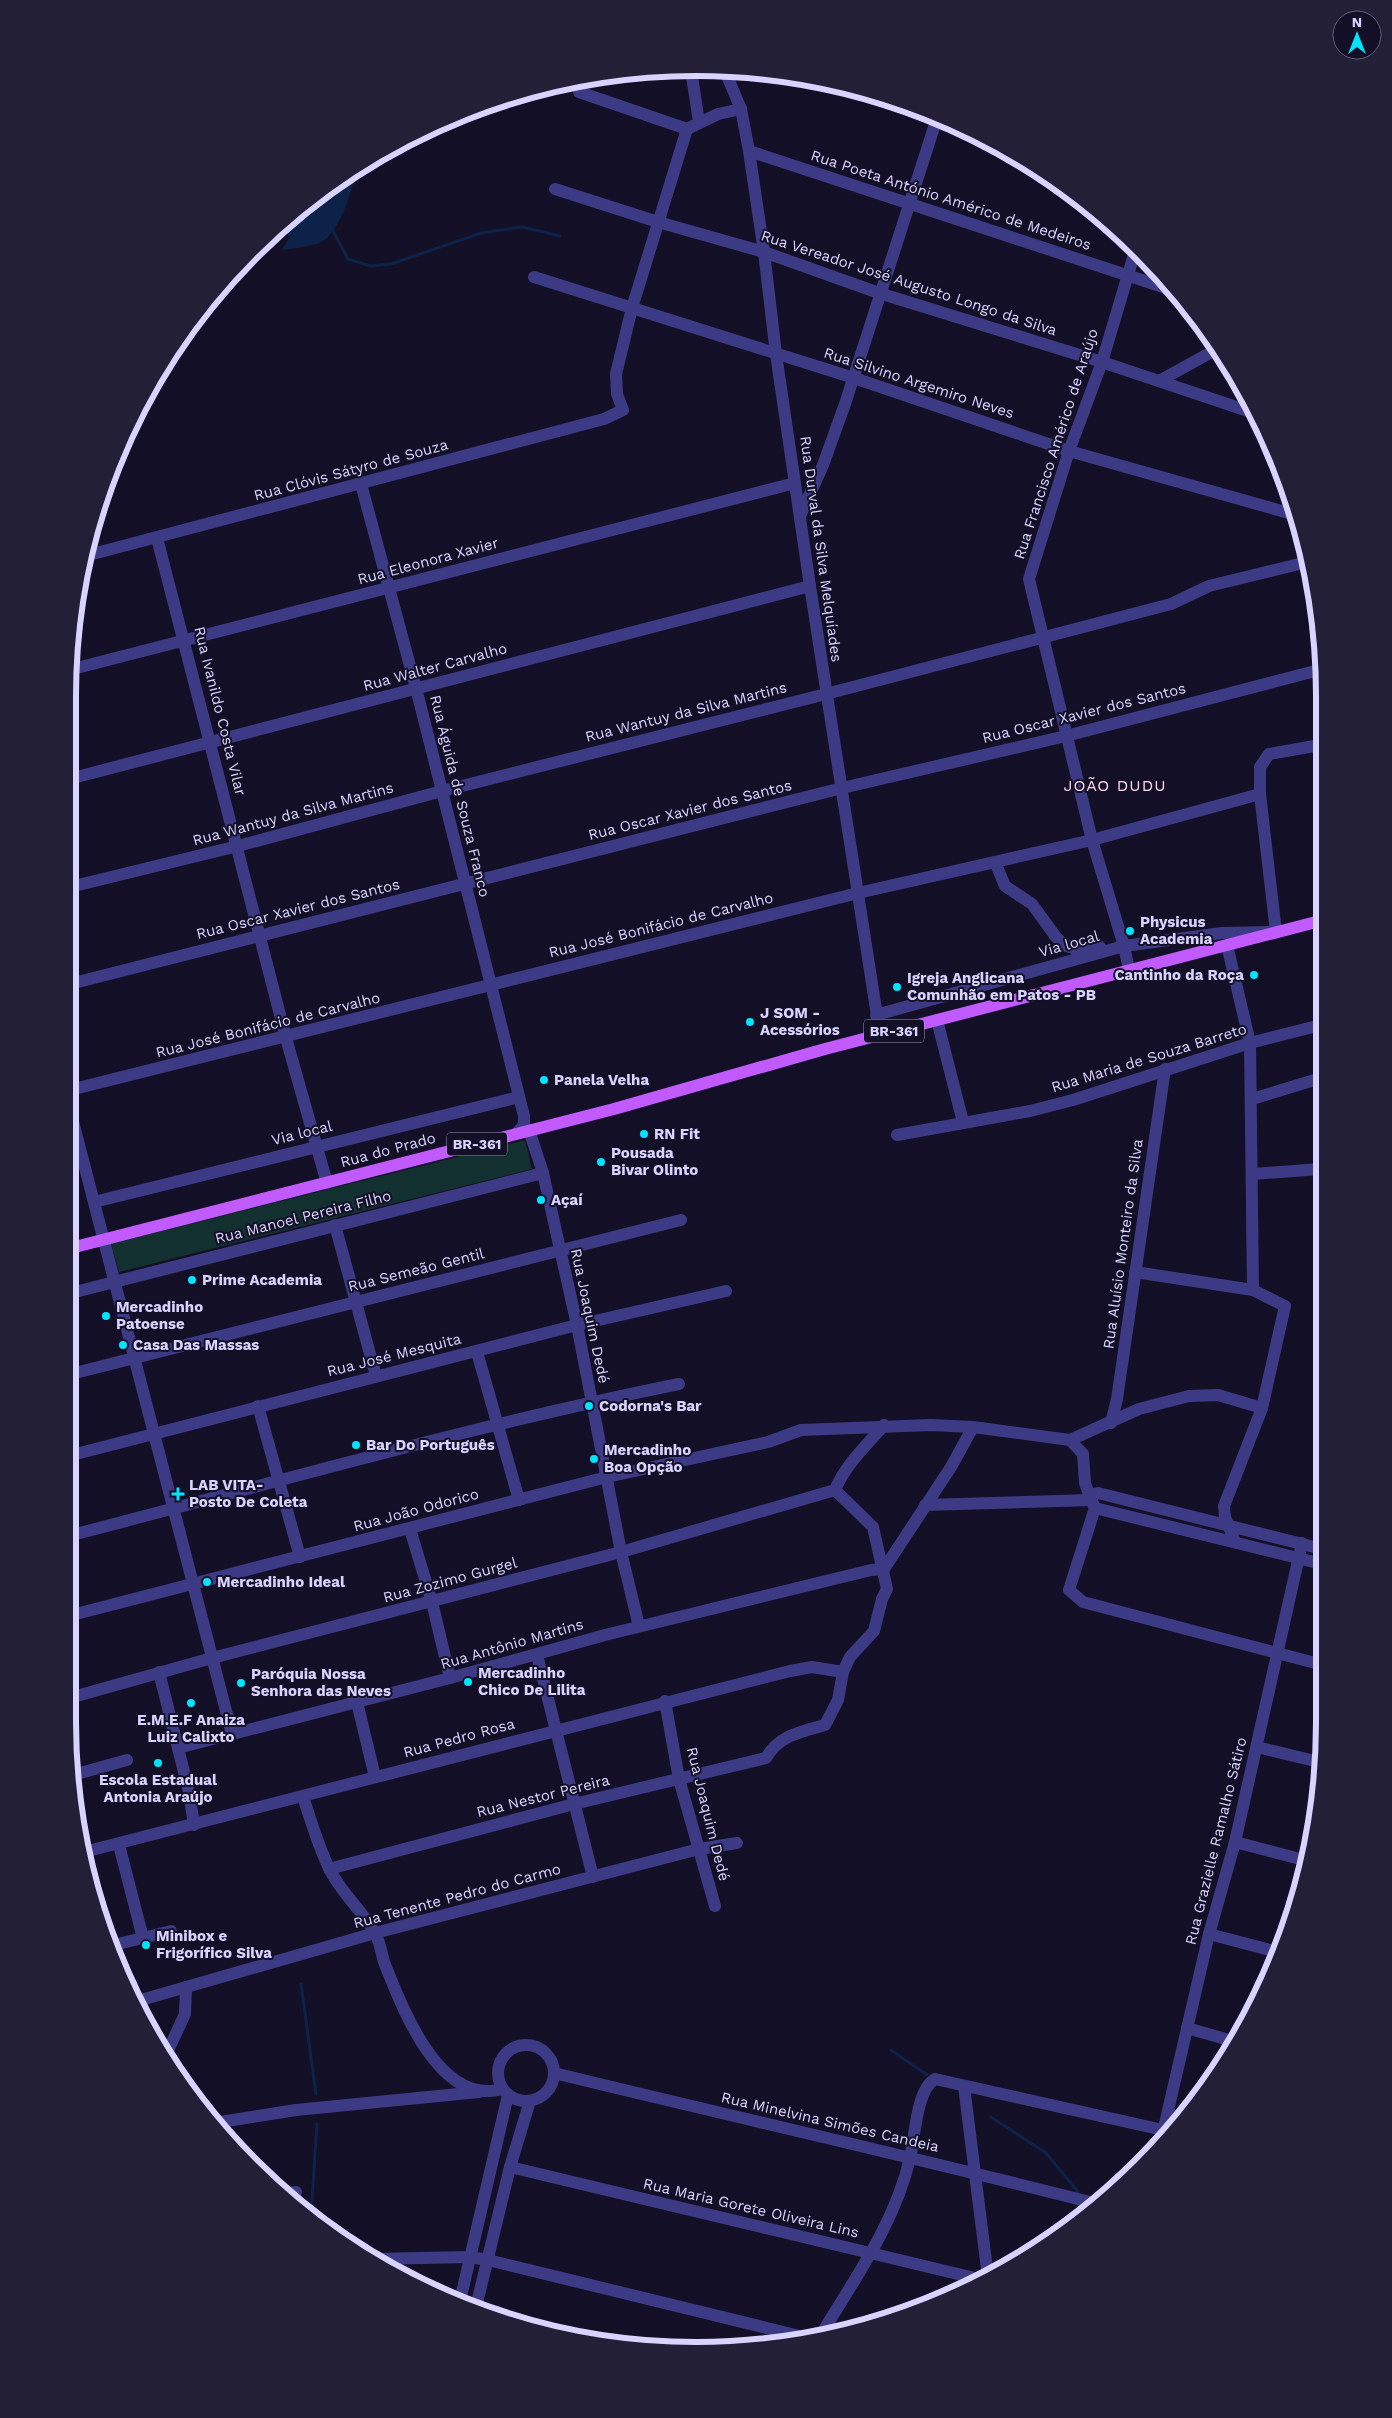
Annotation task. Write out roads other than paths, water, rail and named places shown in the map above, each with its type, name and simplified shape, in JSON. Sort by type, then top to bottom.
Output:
[{"type":"main road","name":"Rua do Prado","points":[[102,1240],[543,1127],[880,1035],[1316,922]]},
{"type":"main road","name":"BR-361","points":[[76,1247],[102,1240]]},
{"type":"street","points":[[692,76],[699,122]]},
{"type":"street","name":"Rua Durval da Silva Melquíades","points":[[728,78],[741,109],[749,151],[764,252],[776,354],[826,694],[880,1035]]},
{"type":"street","points":[[579,92],[687,130]]},
{"type":"street","points":[[632,308],[687,130],[699,122],[741,109]]},
{"type":"street","points":[[800,516],[823,465],[854,378],[879,292],[910,204],[935,124]]},
{"type":"street","name":"Rua Poeta António Américo de Medeiros","points":[[749,151],[1162,287]]},
{"type":"street","name":"Rua Vereador José Augusto Longo da Silva","points":[[555,189],[658,222],[764,252],[879,292],[1102,362],[1246,410]]},
{"type":"street","name":"Rua Francisco Américo de Araújo","points":[[1129,970],[1124,946],[1092,840],[1029,580],[1069,451],[1084,416],[1102,362],[1133,257]]},
{"type":"street","name":"Rua Silvino Argemiro Neves","points":[[534,277],[854,378],[1069,451],[1288,513]]},
{"type":"street","name":"Rua Clóvis Sátyro de Souza","points":[[93,554],[604,420],[623,410],[617,394],[616,374],[632,308]]},
{"type":"street","points":[[1159,381],[1211,352]]},
{"type":"street","name":"Rua Eleonora Xavier","points":[[77,668],[795,483]]},
{"type":"street","name":"Rua Águida de Souza Franco","points":[[361,484],[416,688],[524,1116]]},
{"type":"street","name":"Rua Ivanildo Costa Vilar","points":[[157,538],[186,641],[286,1038],[327,1183]]},
{"type":"street","name":"Rua Wantuy da Silva Martins","points":[[76,886],[238,846],[442,791],[1171,604],[1209,586],[1301,563]]},
{"type":"street","name":"Rua Walter Carvalho","points":[[76,777],[810,586]]},
{"type":"street","name":"Rua Oscar Xavier dos Santos","points":[[76,982],[465,882],[842,788],[1066,736],[1315,671]]},
{"type":"street","points":[[1276,932],[1260,794],[1260,768],[1269,754],[1316,746]]},
{"type":"street","name":"Rua José Bonifácio de Carvalho","points":[[76,1089],[286,1038],[858,893],[1092,840],[1260,794]]},
{"type":"street","points":[[995,862],[1006,886],[1032,904],[1064,945],[1076,949],[1124,946]]},
{"type":"street","name":"Via local","points":[[876,1015],[1124,946],[1222,934],[1276,932]]},
{"type":"street","points":[[1227,945],[1250,1042],[1253,1290]]},
{"type":"street","points":[[937,1020],[963,1122]]},
{"type":"street","name":"Rua Maria de Souza Barreto","points":[[897,1135],[1073,1100],[1250,1042],[1316,1026]]},
{"type":"street","name":"Rua Aluísio Monteiro da Silva","points":[[1111,1423],[1118,1399],[1165,1069]]},
{"type":"street","points":[[1252,1099],[1316,1080]]},
{"type":"street","name":"Via local","points":[[94,1202],[519,1097]]},
{"type":"street","points":[[524,1116],[531,1123],[543,1127]]},
{"type":"street","points":[[523,1132],[524,1116]]},
{"type":"street","name":"Rua Joaquim Dedé","points":[[523,1132],[542,1173],[577,1325],[621,1552],[639,1626]]},
{"type":"street","points":[[76,1133],[152,1434],[232,1734]]},
{"type":"street","points":[[1253,1174],[1316,1169]]},
{"type":"street","name":"Rua Manoel Pereira Filho","points":[[76,1292],[542,1173]]},
{"type":"street","name":"Rua Semeão Gentil","points":[[76,1373],[681,1220]]},
{"type":"street","points":[[335,1226],[376,1376]]},
{"type":"street","points":[[1135,1272],[1253,1290],[1285,1306],[1262,1408],[1224,1506],[1225,1517],[1234,1542]]},
{"type":"street","name":"Rua José Mesquita","points":[[76,1454],[577,1325],[726,1291]]},
{"type":"street","points":[[478,1352],[519,1500]]},
{"type":"street","points":[[76,1534],[278,1480],[498,1425],[591,1402],[679,1384]]},
{"type":"street","points":[[1262,1408],[1218,1395],[1189,1396],[1139,1409],[1070,1440],[1083,1454],[1086,1483],[1094,1500],[1069,1590],[1083,1602],[1316,1663]]},
{"type":"street","points":[[258,1406],[300,1557]]},
{"type":"street","points":[[843,1672],[850,1657],[874,1631],[882,1599],[887,1589],[873,1527],[835,1490],[855,1458],[884,1425]]},
{"type":"street","name":"Rua João Odorico","points":[[76,1614],[607,1477],[768,1442],[801,1430],[884,1425],[973,1427],[1070,1440]]},
{"type":"street","points":[[884,1569],[951,1467],[973,1427]]},
{"type":"street","name":"Rua Zozimo Gurgel","points":[[76,1696],[212,1658],[621,1552],[835,1490]]},
{"type":"street","points":[[1094,1500],[1234,1542],[1316,1562]]},
{"type":"street","points":[[925,1505],[1094,1500],[1229,1525],[1316,1547]]},
{"type":"street","points":[[410,1529],[432,1602],[450,1678]]},
{"type":"street","name":"Rua Grazielle Ramalho Sátiro","points":[[1163,2130],[1209,1934],[1235,1842],[1302,1543]]},
{"type":"street","name":"Rua Antônio Martins","points":[[178,1748],[537,1655],[639,1626],[871,1570],[884,1569]]},
{"type":"street","points":[[537,1655],[593,1877]]},
{"type":"street","name":"Rua Pedro Rosa","points":[[90,1851],[119,1845],[665,1701],[806,1668],[843,1672]]},
{"type":"street","points":[[159,1672],[178,1748],[194,1825]]},
{"type":"street","name":"Rua Nestor Pereira","points":[[329,1869],[574,1804],[766,1758],[773,1746],[780,1740],[825,1725],[838,1700],[843,1672]]},
{"type":"street","name":"Rua Joaquim Dedé","points":[[665,1701],[679,1779],[714,1906]]},
{"type":"street","points":[[357,1702],[375,1776]]},
{"type":"street","points":[[1257,1747],[1314,1761]]},
{"type":"street","points":[[79,1773],[127,1760]]},
{"type":"street","points":[[303,1797],[329,1869],[375,1933],[384,1961],[426,2050],[456,2080],[482,2092]]},
{"type":"street","points":[[1235,1842],[1300,1859]]},
{"type":"street","name":"Rua Tenente Pedro do Carmo","points":[[142,2000],[375,1933],[699,1850],[737,1843]]},
{"type":"street","points":[[119,1845],[143,1938]]},
{"type":"street","points":[[118,1944],[172,1931]]},
{"type":"street","points":[[1209,1934],[1272,1950]]},
{"type":"street","points":[[169,2048],[185,2014],[186,1987]]},
{"type":"street","points":[[1187,2028],[1228,2040]]},
{"type":"street","points":[[223,2122],[296,2110],[482,2092],[505,2092],[522,2101],[530,2101],[538,2099],[550,2088],[554,2073],[550,2058],[544,2052],[530,2045],[522,2046],[514,2048],[502,2058],[498,2074],[505,2092],[461,2296]]},
{"type":"street","name":"Rua Minelvina Simões Candeia","points":[[554,2073],[910,2159],[973,2172],[1088,2202]]},
{"type":"street","points":[[825,2328],[870,2253],[895,2204],[910,2159],[924,2092],[935,2079],[1163,2130]]},
{"type":"street","points":[[964,2086],[973,2172],[987,2269]]},
{"type":"street","points":[[478,2302],[510,2167],[530,2101]]},
{"type":"street","name":"Rua Maria Gorete Oliveira Lins","points":[[510,2167],[971,2277]]},
{"type":"street","points":[[386,2259],[470,2257],[488,2260],[791,2334]]},
{"type":"water","points":[[354,180],[338,223],[325,240],[317,244],[282,250],[290,237],[286,231],[287,230],[319,204]]},
{"type":"waterway","points":[[332,229],[348,259],[371,266],[391,264],[481,233],[522,227],[560,236]]},
{"type":"waterway","points":[[301,1984],[316,2094]]},
{"type":"waterway","points":[[891,2050],[927,2075]]},
{"type":"waterway","points":[[991,2117],[1046,2153],[1078,2192]]},
{"type":"waterway","points":[[311,2208],[317,2124]]},
{"type":"place","name":"Physicus Academia","points":[[1130,931]]},
{"type":"place","name":"Cantinho da Roça","points":[[1254,975]]},
{"type":"place","name":"Igreja Anglicana Comunhão em Patos - PB","points":[[897,987]]},
{"type":"place","name":"J SOM - Acessórios","points":[[750,1022]]},
{"type":"place","name":"Panela Velha","points":[[544,1080]]},
{"type":"place","name":"RN Fit","points":[[644,1134]]},
{"type":"place","name":"Pousada Bivar Olinto","points":[[601,1162]]},
{"type":"place","name":"Açaí","points":[[541,1200]]},
{"type":"place","name":"Prime Academia","points":[[192,1280]]},
{"type":"place","name":"Mercadinho Patoense","points":[[106,1316]]},
{"type":"place","name":"Casa Das Massas","points":[[123,1345]]},
{"type":"place","name":"Codorna's Bar","points":[[589,1406]]},
{"type":"place","name":"Bar Do Português","points":[[356,1445]]},
{"type":"place","name":"Mercadinho Boa Opção","points":[[594,1459]]},
{"type":"place","name":"LAB VITA- Posto De Coleta","points":[[178,1494]]},
{"type":"place","name":"Mercadinho Ideal","points":[[207,1582]]},
{"type":"place","name":"Mercadinho Chico De Lilita","points":[[468,1682]]},
{"type":"place","name":"Paróquia Nossa Senhora das Neves","points":[[241,1683]]},
{"type":"place","name":"E.M.E.F Anaiza Luiz Calixto","points":[[191,1703]]},
{"type":"place","name":"Escola Estadual Antonia Araújo","points":[[158,1763]]},
{"type":"place","name":"Minibox e Frigorífico Silva","points":[[146,1945]]},
{"type":"district","name":"JOÃO DUDU","points":[[1115,785]]}]
